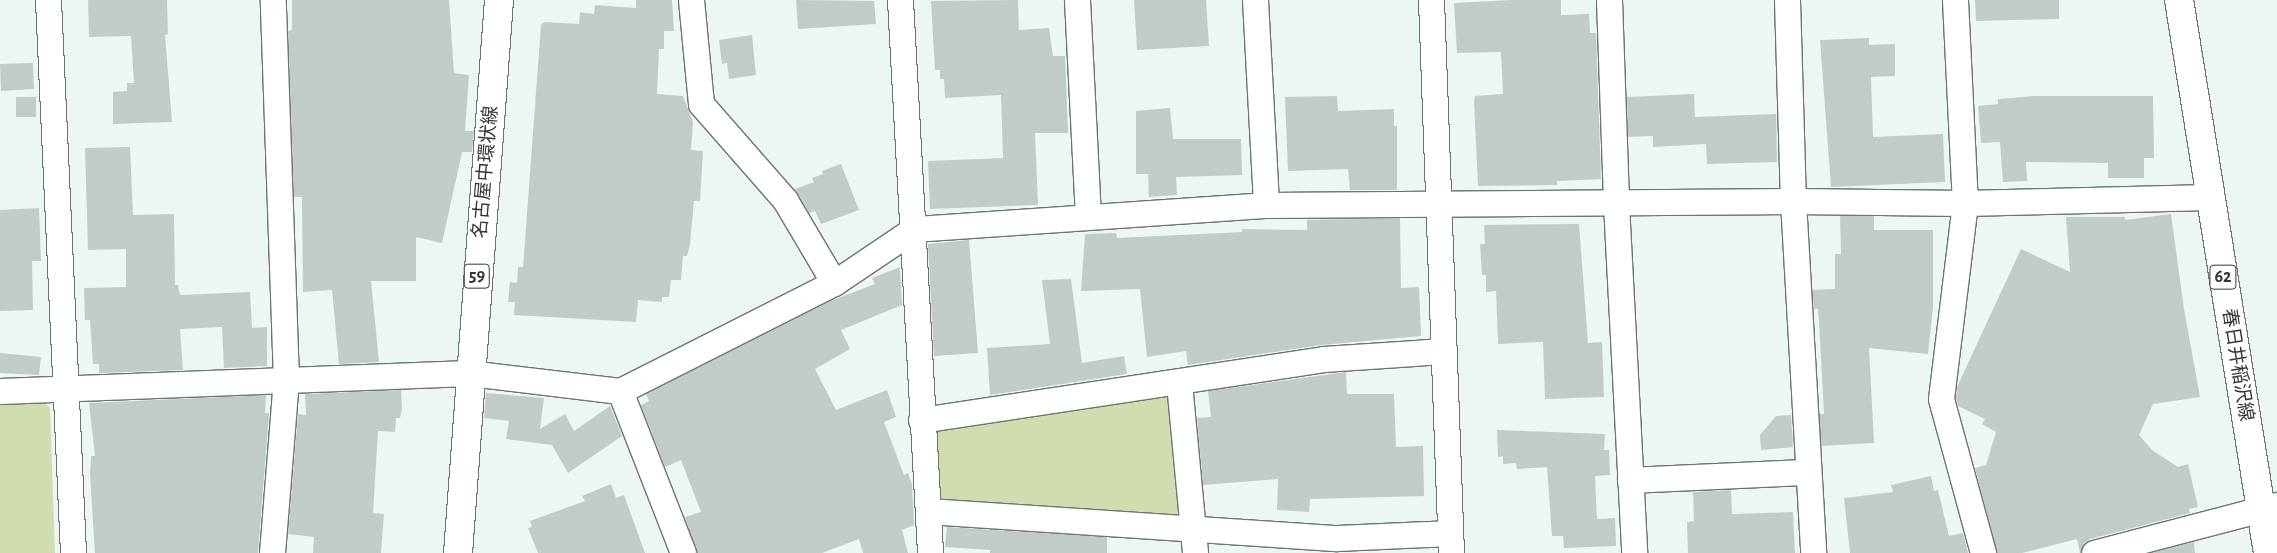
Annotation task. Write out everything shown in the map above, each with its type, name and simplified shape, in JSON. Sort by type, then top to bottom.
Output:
[{"type":"main road","name":"名古屋中環状線","points":[[458,553],[469,373],[499,0]]},
{"type":"main road","name":"春日井稲沢線","points":[[2179,0],[2210,197],[2269,507],[2268,553]]},
{"type":"street","points":[[48,0],[73,553]]},
{"type":"street","points":[[272,553],[286,380],[273,0]]},
{"type":"street","points":[[690,0],[701,104],[785,200],[834,283]]},
{"type":"street","points":[[900,0],[914,229],[921,420],[930,553]]},
{"type":"street","points":[[1076,0],[1088,217]]},
{"type":"street","points":[[1255,0],[1266,205]]},
{"type":"street","points":[[928,511],[1193,526],[1337,538],[1450,543],[1431,0]]},
{"type":"street","points":[[1609,0],[1616,204],[1634,553]]},
{"type":"street","points":[[1787,0],[1793,201],[1813,553]]},
{"type":"street","points":[[1955,0],[1965,203],[1941,400],[1983,553]]},
{"type":"street","points":[[0,391],[469,373],[620,392],[834,283],[914,229],[1266,205],[1616,204],[1793,201],[1965,203],[2210,197]]},
{"type":"street","points":[[921,420],[1180,383],[1322,359],[1443,351]]},
{"type":"street","points":[[1180,383],[1195,553]]},
{"type":"street","points":[[620,392],[683,553]]},
{"type":"street","points":[[1630,480],[1808,472]]},
{"type":"street","points":[[2094,553],[2269,507]]},
{"type":"green space","points":[[1167,392],[1176,398],[1184,506],[1175,515],[948,502],[937,495],[934,433],[944,421]]},
{"type":"green space","points":[[44,402],[50,408],[55,553],[0,553],[0,403]]},
{"type":"building","points":[[88,0],[167,0],[168,34],[165,35],[172,122],[113,124],[113,92],[127,91],[127,83],[134,83],[131,36],[89,37]]},
{"type":"building","points":[[292,0],[449,0],[454,73],[469,75],[465,131],[474,131],[472,152],[462,152],[442,243],[416,237],[416,281],[371,281],[379,362],[339,364],[332,290],[303,292],[302,197],[294,197],[288,31],[292,30]]},
{"type":"building","points":[[636,0],[672,0],[674,31],[664,31],[664,49],[659,49],[657,94],[683,96],[693,122],[691,150],[703,151],[700,201],[694,201],[690,244],[687,256],[683,256],[681,280],[671,280],[669,297],[662,297],[662,302],[638,300],[636,322],[514,315],[515,302],[508,302],[510,282],[517,283],[518,267],[523,267],[541,25],[544,22],[579,24],[580,12],[594,14],[595,5],[636,8]]},
{"type":"building","points":[[796,0],[874,1],[876,24],[798,29]]},
{"type":"building","points":[[1018,0],[1019,30],[1049,28],[1053,56],[1065,56],[1068,133],[1035,133],[1038,205],[930,209],[928,161],[1003,158],[1001,95],[945,98],[944,79],[940,79],[940,70],[935,70],[931,1]]},
{"type":"building","points":[[1134,0],[1206,0],[1209,46],[1137,50]]},
{"type":"building","points":[[1561,0],[1561,15],[1589,14],[1590,33],[1596,33],[1601,179],[1557,181],[1557,185],[1478,186],[1474,101],[1475,96],[1503,94],[1501,52],[1457,53],[1454,3]]},
{"type":"building","points":[[1975,0],[2059,0],[2059,19],[1976,21]]},
{"type":"building","points":[[752,35],[756,75],[729,79],[727,63],[722,64],[719,40]]},
{"type":"building","points":[[1869,38],[1869,45],[1895,44],[1895,76],[1871,77],[1873,137],[1943,134],[1945,182],[1831,187],[1820,40]]},
{"type":"building","points":[[33,63],[34,89],[1,91],[0,64]]},
{"type":"building","points":[[1694,94],[1695,117],[1776,114],[1777,162],[1707,164],[1706,144],[1653,147],[1653,136],[1628,137],[1627,97]]},
{"type":"building","points":[[1337,96],[1338,111],[1394,109],[1394,126],[1397,126],[1397,190],[1350,190],[1348,169],[1288,171],[1285,97]]},
{"type":"building","points":[[2035,96],[2153,96],[2154,158],[2144,158],[2144,178],[2108,178],[2108,163],[2026,162],[2027,181],[2003,182],[2000,142],[1981,143],[1978,106],[1998,104],[1998,99]]},
{"type":"building","points":[[16,97],[36,97],[36,117],[16,117]]},
{"type":"building","points":[[1170,108],[1173,139],[1241,139],[1242,175],[1176,177],[1177,195],[1149,197],[1148,174],[1136,174],[1136,111]]},
{"type":"building","points":[[130,147],[133,215],[174,214],[175,285],[178,285],[180,295],[250,292],[252,328],[267,327],[267,366],[224,368],[222,327],[180,329],[183,370],[99,373],[99,364],[93,364],[90,320],[85,320],[84,288],[126,287],[126,249],[88,250],[85,148]]},
{"type":"building","points":[[841,164],[859,210],[821,224],[815,211],[809,213],[795,189],[814,182],[812,178],[823,174],[822,171]]},
{"type":"building","points":[[39,208],[41,261],[32,261],[33,310],[0,311],[0,210]]},
{"type":"building","points":[[2171,214],[2184,309],[2200,397],[2153,404],[2139,435],[2152,450],[2178,467],[2188,464],[2198,507],[2189,509],[2190,513],[2090,539],[2084,543],[2080,553],[2077,539],[2022,553],[1997,553],[1975,468],[1986,465],[1996,432],[1982,424],[1985,419],[1958,406],[1956,398],[1957,387],[2021,249],[2070,272],[2066,217],[2125,217],[2125,220]]},
{"type":"building","points":[[1840,216],[1874,216],[1874,230],[1933,230],[1933,307],[1928,354],[1869,348],[1874,443],[1821,446],[1819,414],[1824,414],[1819,322],[1818,309],[1814,309],[1812,290],[1835,289],[1835,254],[1841,254]]},
{"type":"building","points":[[1400,218],[1401,288],[1419,287],[1421,336],[1321,345],[1188,365],[1186,351],[1147,357],[1140,289],[1081,291],[1085,234],[1116,233],[1117,238],[1242,232],[1242,229],[1307,230],[1307,220]]},
{"type":"building","points":[[1579,224],[1588,343],[1602,342],[1604,397],[1545,399],[1543,342],[1498,344],[1496,291],[1486,292],[1486,275],[1482,275],[1480,244],[1485,244],[1484,225]]},
{"type":"building","points":[[969,240],[978,353],[934,356],[928,244]]},
{"type":"building","points":[[900,267],[902,305],[841,330],[850,349],[815,369],[836,410],[887,390],[896,417],[884,422],[904,475],[908,473],[912,484],[914,525],[902,530],[908,553],[863,553],[859,539],[822,553],[697,553],[685,517],[701,512],[681,460],[665,467],[641,405],[649,401],[646,394],[828,302],[875,284],[872,278]]},
{"type":"building","points":[[1071,279],[1082,363],[1124,356],[1127,374],[990,395],[987,348],[1050,344],[1042,280]]},
{"type":"building","points":[[0,353],[41,357],[39,375],[0,373]]},
{"type":"building","points":[[1346,372],[1347,394],[1394,394],[1396,447],[1423,446],[1424,496],[1310,499],[1309,512],[1277,510],[1278,479],[1203,485],[1197,418],[1211,417],[1208,391]]},
{"type":"building","points":[[401,390],[402,409],[400,418],[396,418],[395,432],[378,431],[373,513],[384,514],[381,553],[313,553],[314,537],[288,534],[298,414],[306,415],[305,394]]},
{"type":"building","points":[[486,393],[544,398],[540,429],[565,414],[574,431],[610,406],[622,436],[568,473],[552,445],[506,439],[509,421],[484,418]]},
{"type":"building","points":[[266,395],[265,413],[269,413],[258,553],[95,553],[90,474],[91,456],[95,456],[89,403]]},
{"type":"building","points":[[1791,415],[1793,447],[1761,450],[1760,435],[1776,416]]},
{"type":"building","points":[[1497,430],[1605,434],[1604,450],[1609,450],[1610,475],[1595,476],[1597,519],[1615,518],[1616,546],[1564,548],[1563,536],[1552,536],[1547,467],[1517,469],[1516,463],[1503,464],[1503,456],[1498,457]]},
{"type":"building","points":[[1931,476],[1934,491],[1938,490],[1949,536],[1963,533],[1968,553],[1850,553],[1844,498],[1893,492],[1891,485]]},
{"type":"building","points":[[611,484],[616,498],[624,495],[645,553],[538,553],[528,528],[532,527],[530,521],[585,501],[582,496]]},
{"type":"building","points":[[1731,490],[1732,514],[1793,512],[1795,553],[1688,553],[1687,522],[1694,521],[1693,492]]},
{"type":"building","points":[[947,527],[1107,537],[1107,553],[990,553],[990,550],[945,547]]},
{"type":"building","points":[[2194,542],[2195,553],[2151,553]]}]
